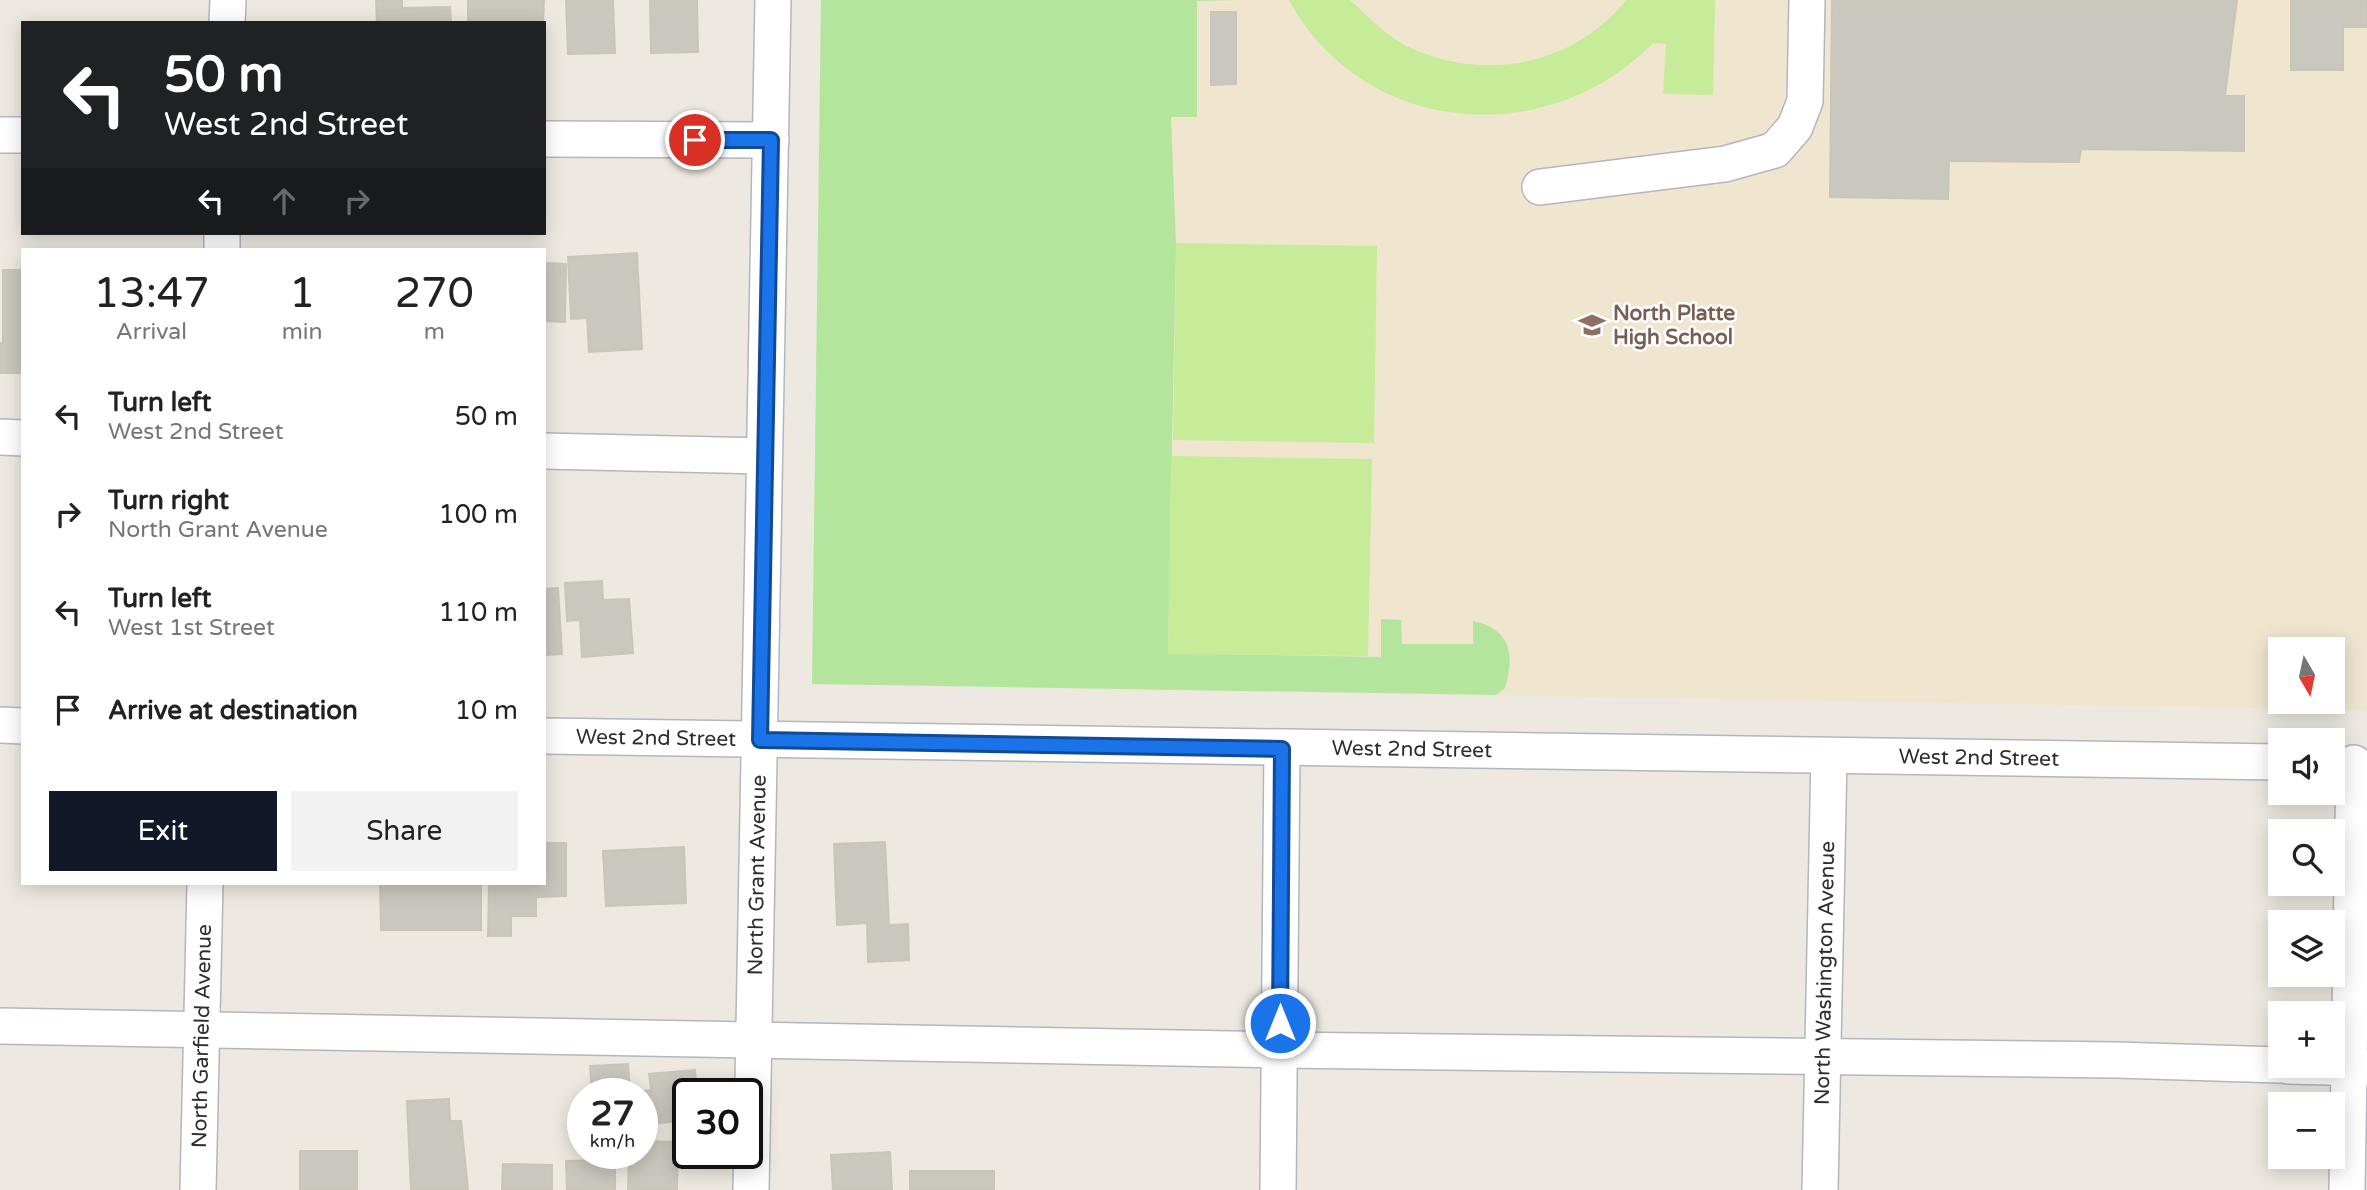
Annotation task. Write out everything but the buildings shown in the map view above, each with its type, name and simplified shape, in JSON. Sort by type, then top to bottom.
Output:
[{"type":"street","points":[[227,21],[228,0]]},
{"type":"street","name":"North Grant Avenue","points":[[751,1190],[773,0]]},
{"type":"street","points":[[1540,187],[1725,164],[1775,150],[1795,127],[1805,100],[1807,0]]},
{"type":"street","points":[[0,135],[21,135]]},
{"type":"street","points":[[546,139],[771,140]]},
{"type":"street","points":[[0,437],[21,438]]},
{"type":"street","points":[[546,451],[764,456]]},
{"type":"street","points":[[0,725],[21,726]]},
{"type":"street","name":"West 2nd Street","points":[[546,736],[2268,762]]},
{"type":"street","points":[[1278,1190],[1282,749]]},
{"type":"street","name":"North Washington Avenue","points":[[1820,1190],[1829,756]]},
{"type":"street","points":[[2347,1190],[2358,1068],[2351,763]]},
{"type":"street","name":"North Garfield Avenue","points":[[198,1190],[205,885]]},
{"type":"street","points":[[0,1026],[1280,1050],[2116,1060],[2268,1066]]},
{"type":"shaded area","name":"North Platte High School","points":[[821,0],[2367,0],[2367,710],[2345,710],[2345,637],[2268,637],[2268,708],[812,684]]},
{"type":"green space","points":[[821,0],[1237,0],[1197,1],[1197,117],[1171,117],[1176,243],[1168,653],[1381,657],[1381,619],[1401,620],[1402,644],[1473,644],[1473,621],[1495,630],[1507,645],[1510,665],[1505,688],[1496,695],[812,684]]},
{"type":"green space","points":[[1289,0],[1350,0],[1388,34],[1413,49],[1442,59],[1500,65],[1528,61],[1556,52],[1582,39],[1605,22],[1626,0],[1715,0],[1713,95],[1663,94],[1666,44],[1653,43],[1610,78],[1562,101],[1511,113],[1459,113],[1409,102],[1362,80],[1322,46]]},
{"type":"green space","points":[[1176,243],[1377,246],[1374,443],[1173,440]]},
{"type":"green space","points":[[1171,456],[1372,459],[1368,656],[1168,654]]},
{"type":"place","name":"North Platte High School","points":[[1592,325]]},
{"type":"route","points":[[695,140],[771,140],[760,740],[1282,749],[1280,1023]]}]
